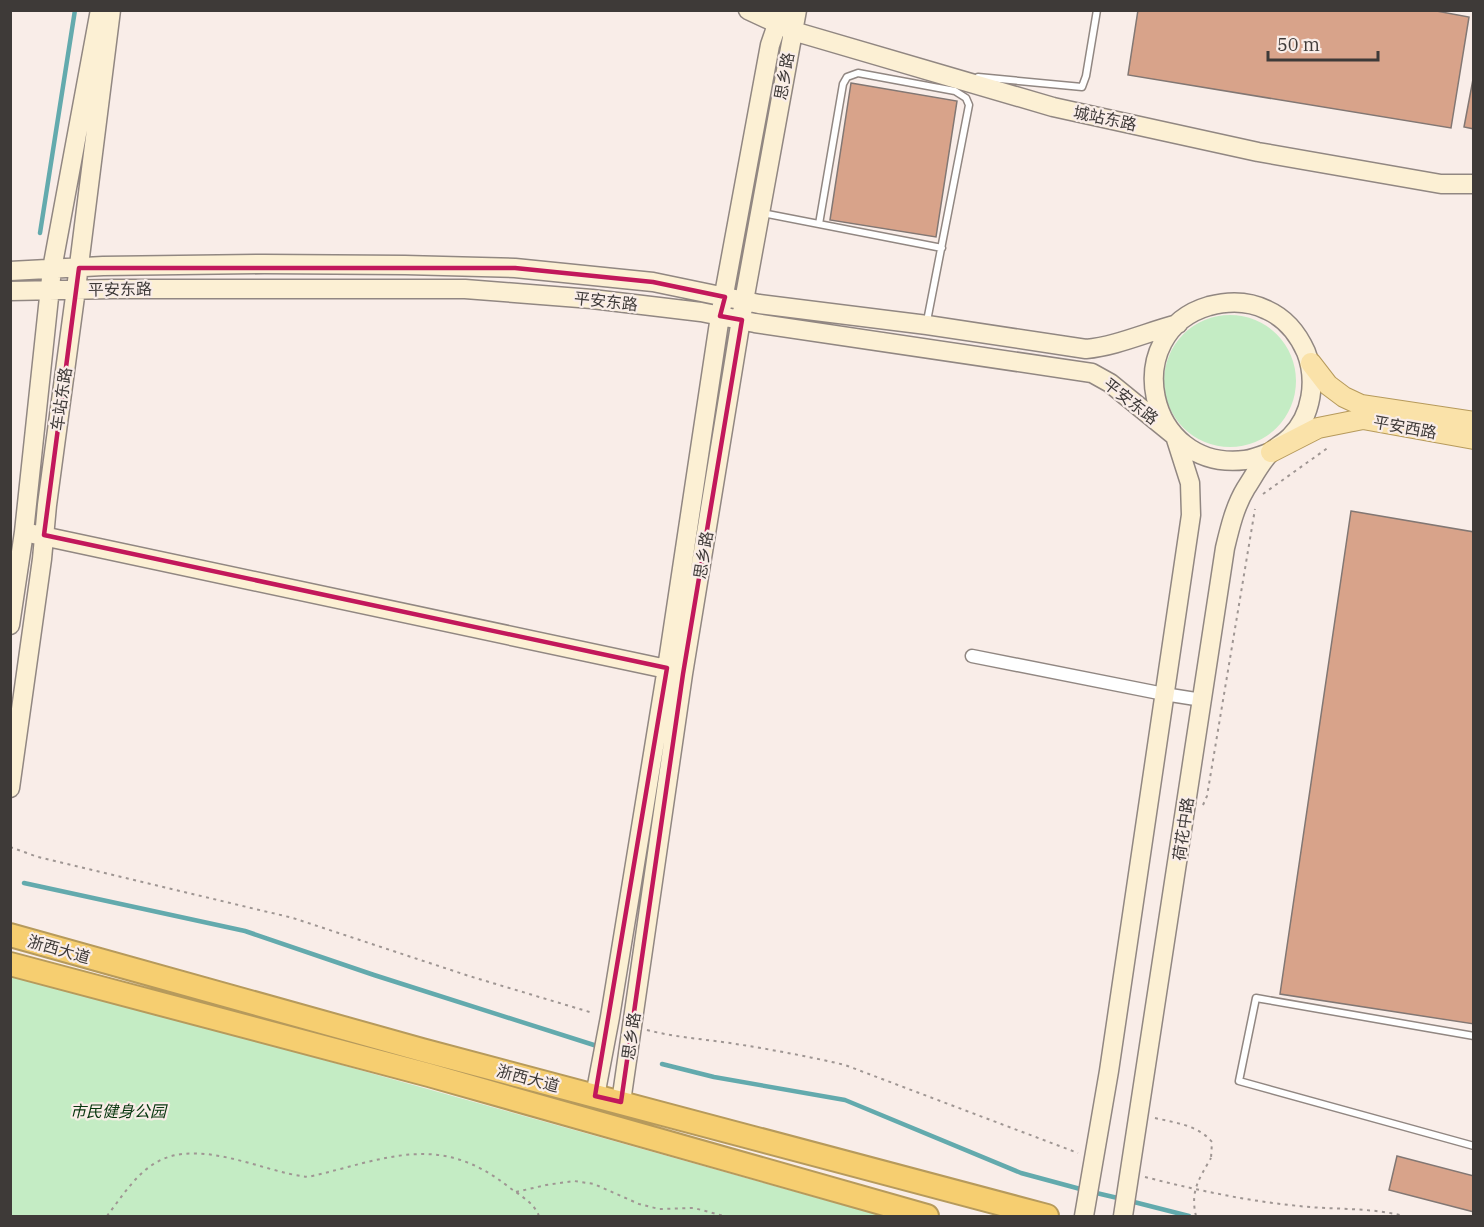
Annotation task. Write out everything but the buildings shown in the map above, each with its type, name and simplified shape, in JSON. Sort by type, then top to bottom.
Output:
[{"type":"highway","name":"浙西大道","points":[[10,935],[422,1050],[1047,1216]]},
{"type":"highway","name":"浙西大道","points":[[10,964],[429,1075],[927,1216]]},
{"type":"main road","name":"平安西路","points":[[1311,363],[1328,385],[1344,397],[1361,405],[1473,422]]},
{"type":"main road","name":"平安西路","points":[[1271,452],[1318,428],[1364,419],[1473,439]]},
{"type":"street","name":"车站东路","points":[[10,625],[24,532],[52,269],[100,10]]},
{"type":"street","name":"车站东路","points":[[10,788],[111,10]]},
{"type":"street","name":"城站东路","points":[[747,10],[779,16],[793,31],[1053,107],[1258,152],[1441,184],[1473,184]]},
{"type":"street","name":"思乡路","points":[[595,1096],[742,320],[797,10]]},
{"type":"street","name":"思乡路","points":[[621,1102],[633,1026],[720,316],[770,45],[779,16]]},
{"type":"street","name":"平安东路","points":[[10,272],[79,268],[334,264],[515,268],[653,282],[744,301],[1086,349],[1106,347],[1178,324]]},
{"type":"street","name":"平安东路","points":[[10,291],[465,289],[592,299],[720,316],[1092,373],[1110,383],[1175,436]]},
{"type":"street","points":[[1085,1211],[1111,1060],[1191,515],[1190,483],[1175,436],[1161,416],[1154,392],[1154,367],[1162,344],[1178,324],[1199,309],[1223,303],[1246,303],[1267,310],[1286,322],[1300,339],[1311,363],[1312,389],[1306,414],[1292,436],[1271,452],[1246,460],[1220,460],[1196,452],[1175,436]]},
{"type":"street","name":"荷花中路","points":[[1123,1215],[1230,526],[1245,490],[1271,452]]},
{"type":"street","points":[[24,532],[675,671]]},
{"type":"street","points":[[972,656],[1202,700]]},
{"type":"lane","points":[[939,74],[1082,87],[1086,76],[1097,10]]},
{"type":"lane","points":[[819,224],[843,84],[847,77],[858,73],[955,92],[966,98],[969,105],[927,325]]},
{"type":"lane","points":[[760,212],[942,248]]},
{"type":"lane","points":[[1473,1036],[1256,998],[1239,1081],[1473,1146]]},
{"type":"path","points":[[1260,498],[1263,493],[1329,447]]},
{"type":"path","points":[[1200,813],[1207,796],[1256,504]]},
{"type":"path","points":[[10,847],[38,857],[293,918],[469,976],[610,1017]]},
{"type":"path","points":[[633,1026],[667,1035],[729,1043],[845,1065],[1093,1164]]},
{"type":"path","points":[[1150,1117],[1185,1125],[1206,1134],[1212,1142],[1211,1158],[1193,1197],[1196,1216]]},
{"type":"path","points":[[106,1216],[152,1165],[170,1156],[195,1153],[235,1159],[308,1177],[401,1154],[451,1155],[472,1164],[502,1182],[536,1208],[539,1216]]},
{"type":"path","points":[[1129,1177],[1141,1176],[1233,1197],[1296,1206],[1372,1210],[1404,1216]]},
{"type":"path","points":[[516,1192],[574,1181],[594,1184],[639,1204],[658,1209],[694,1208],[724,1216]]},
{"type":"highlighted area","points":[[79,268],[515,268],[653,282],[725,297],[720,316],[742,320],[683,674],[621,1102],[595,1096],[667,668],[44,535]]},
{"type":"green space","points":[[1230,315],[1255,320],[1277,334],[1291,356],[1296,381],[1291,406],[1277,428],[1255,442],[1230,447],[1205,442],[1183,428],[1169,406],[1164,381],[1169,356],[1183,334],[1205,320]]},
{"type":"green space","name":"市民健身公园","points":[[10,975],[37,980],[882,1216],[11,1216]]},
{"type":"waterway","points":[[40,233],[75,10]]},
{"type":"waterway","points":[[24,883],[245,931],[597,1046]]},
{"type":"waterway","points":[[662,1064],[714,1077],[845,1100],[1021,1173],[1084,1190]]},
{"type":"waterway","points":[[1092,1192],[1122,1199]]},
{"type":"waterway","points":[[1130,1201],[1189,1216]]}]
